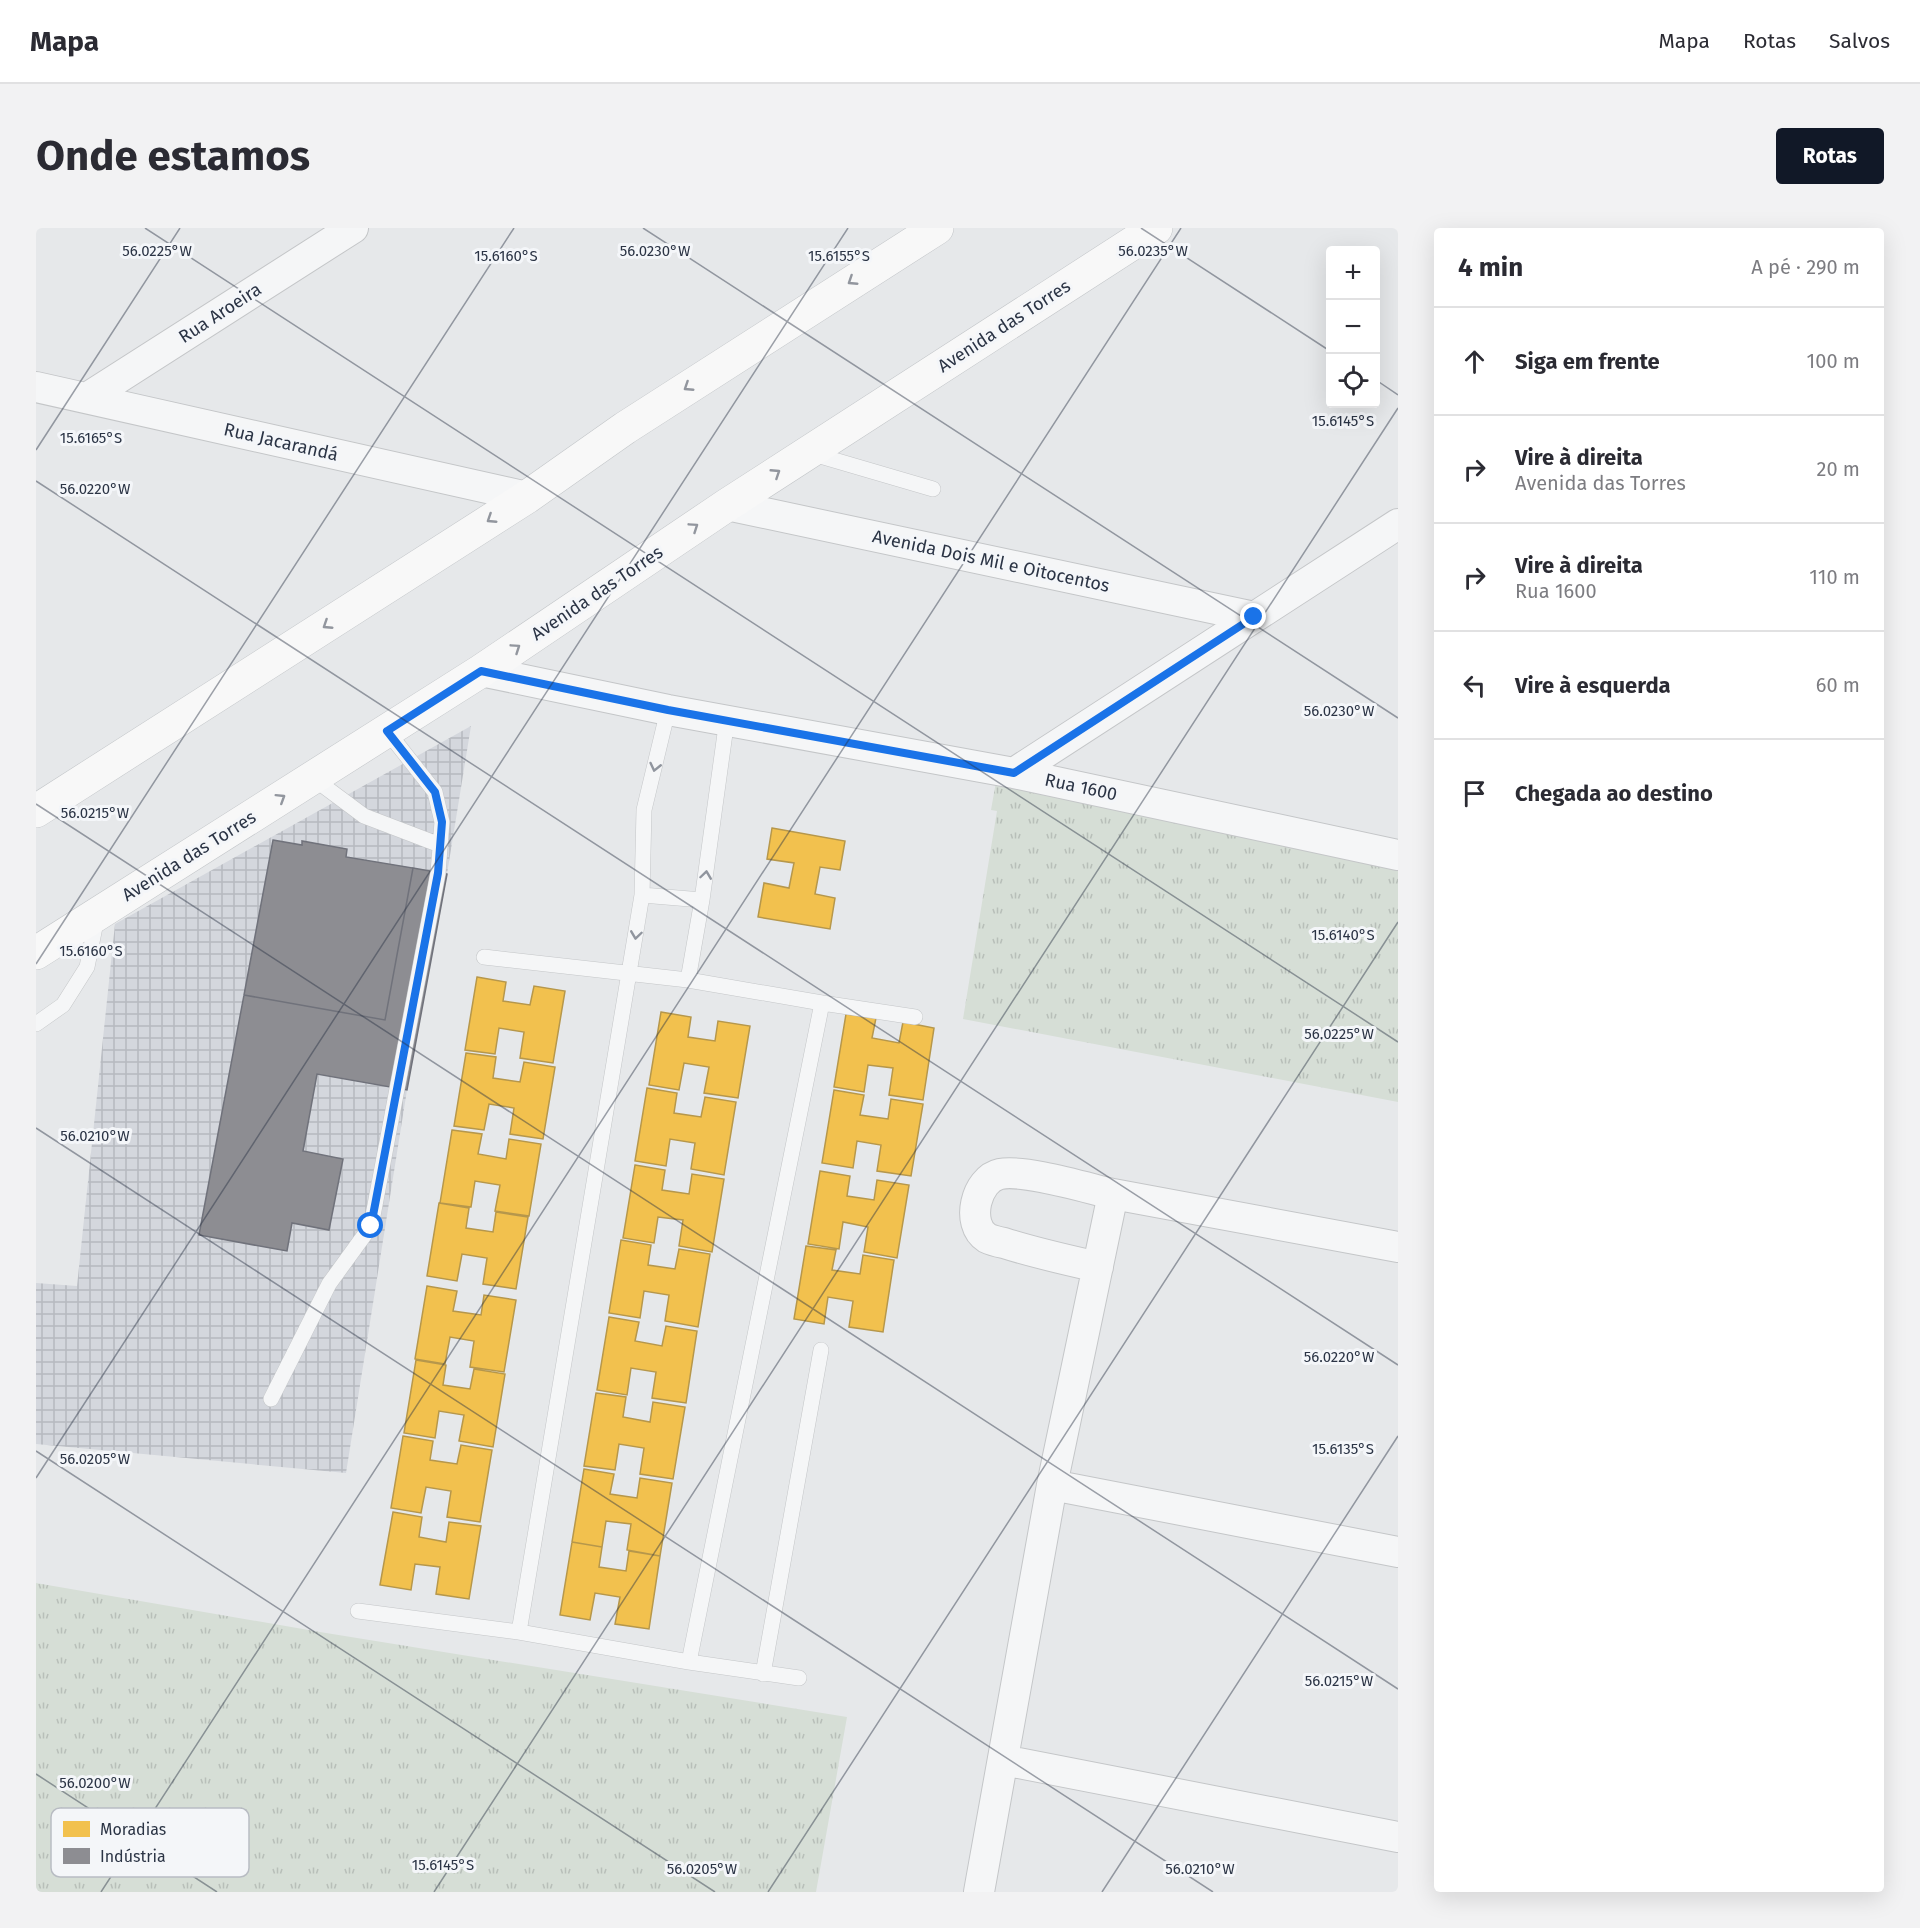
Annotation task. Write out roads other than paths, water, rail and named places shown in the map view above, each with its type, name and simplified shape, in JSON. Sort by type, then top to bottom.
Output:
[{"type":"main road","points":[[36,811],[527,497],[625,428],[937,228]]},
{"type":"main road","name":"Avenida das Torres","points":[[36,953],[481,671],[727,505],[1156,228]]},
{"type":"street","name":"Rua Aroeira","points":[[87,398],[353,228]]},
{"type":"street","name":"Rua Jacarandá","points":[[36,387],[527,497]]},
{"type":"street","name":"Avenida Dois Mil e Oitocentos","points":[[727,505],[1254,617]]},
{"type":"street","points":[[1014,773],[1398,524]]},
{"type":"street","name":"Rua 1600","points":[[481,671],[668,710],[1014,773],[1398,855]]},
{"type":"street","points":[[1098,1267],[986,1237],[978,1226],[975,1204],[981,1188],[998,1174],[1018,1173],[1113,1194],[1398,1247]]},
{"type":"street","points":[[979,1892],[1052,1485],[1113,1194]]},
{"type":"street","points":[[1052,1485],[1398,1552]]},
{"type":"street","points":[[1004,1760],[1398,1837]]},
{"type":"lane","points":[[808,452],[933,489]]},
{"type":"lane","points":[[519,1632],[642,896],[644,810],[668,710]]},
{"type":"lane","points":[[688,980],[702,900],[727,719]]},
{"type":"lane","points":[[271,1399],[329,1284],[371,1226],[438,873],[442,822],[435,792],[387,731]]},
{"type":"lane","points":[[313,778],[364,816],[440,845]]},
{"type":"lane","points":[[642,896],[702,900]]},
{"type":"lane","points":[[36,1024],[63,1005],[87,967],[98,914]]},
{"type":"lane","points":[[484,957],[688,980],[822,1004],[915,1017]]},
{"type":"lane","points":[[689,1662],[822,1004]]},
{"type":"lane","points":[[763,1674],[821,1350]]},
{"type":"lane","points":[[358,1611],[519,1632],[689,1662],[799,1678]]}]
